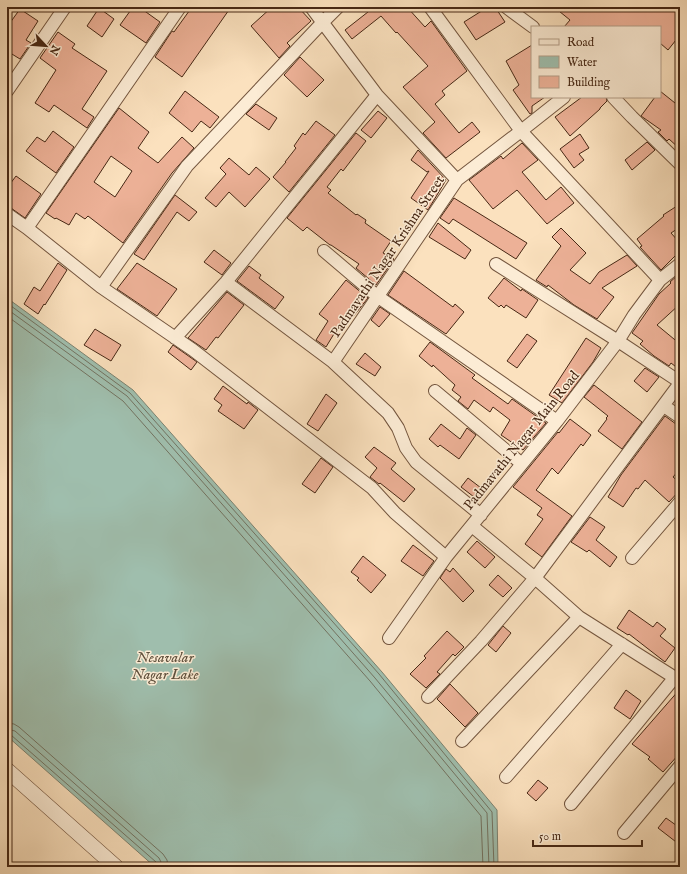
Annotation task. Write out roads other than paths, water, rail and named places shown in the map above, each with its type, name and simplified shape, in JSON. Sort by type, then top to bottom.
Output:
[{"type":"street","points":[[7,91],[65,7]]},
{"type":"street","points":[[27,228],[180,7]]},
{"type":"street","points":[[311,7],[377,95],[457,180]]},
{"type":"street","points":[[101,287],[187,166],[338,7]]},
{"type":"street","points":[[430,7],[521,132],[660,280]]},
{"type":"street","points":[[506,7],[532,26]]},
{"type":"street","points":[[176,338],[226,282],[377,95]]},
{"type":"street","name":"Padmavathi Nagar Krishna Street","points":[[332,362],[457,180],[521,132],[563,98]]},
{"type":"street","points":[[614,98],[680,164]]},
{"type":"street","points":[[7,214],[27,228],[101,287],[193,350],[372,488],[395,513],[446,557]]},
{"type":"street","points":[[324,251],[377,296],[557,421]]},
{"type":"street","points":[[428,696],[481,641],[535,578],[680,383],[618,341],[496,264]]},
{"type":"street","name":"Padmavathi Nagar Main Road","points":[[389,638],[446,557],[557,421],[618,341],[634,314],[660,280],[680,264]]},
{"type":"street","points":[[226,282],[332,362],[388,413],[398,428],[409,454],[416,462],[481,515]]},
{"type":"street","points":[[435,391],[522,464]]},
{"type":"street","points":[[664,406],[680,417]]},
{"type":"street","points":[[632,558],[680,502]]},
{"type":"street","points":[[472,526],[580,617],[678,679],[571,804]]},
{"type":"street","points":[[462,741],[580,617]]},
{"type":"street","points":[[506,777],[622,644]]},
{"type":"street","points":[[624,834],[680,766]]},
{"type":"street","points":[[7,770],[116,867]]},
{"type":"water","name":"Nesavalar Nagar Lake","points":[[7,298],[133,390],[382,672],[497,810],[498,867],[155,867],[7,736]]}]
